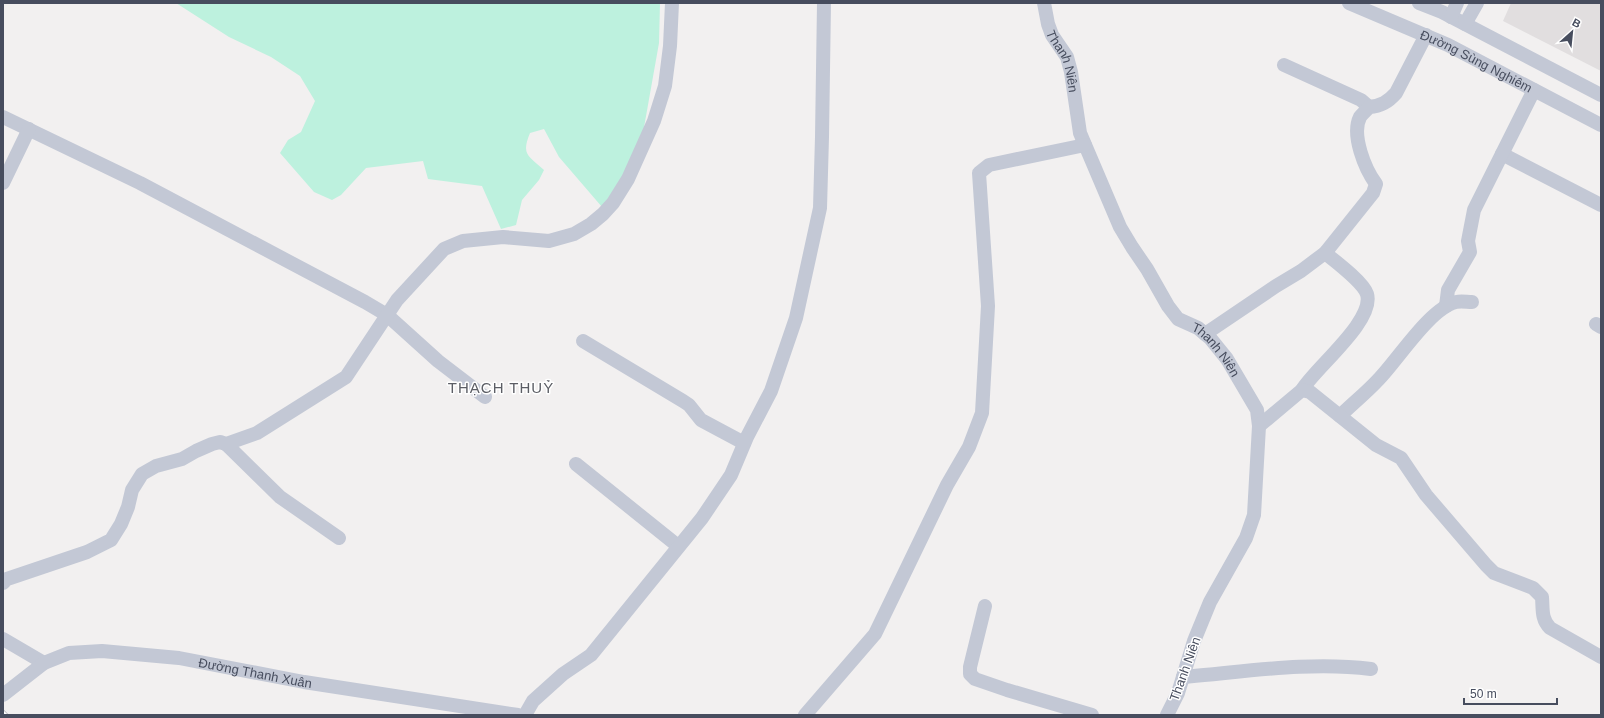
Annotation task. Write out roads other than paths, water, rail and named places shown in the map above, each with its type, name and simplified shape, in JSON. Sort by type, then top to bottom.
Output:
[{"type":"street","points":[[226,444],[257,434],[346,377],[397,300],[444,249],[463,241],[503,237],[549,241],[574,234],[591,224],[613,203],[628,179],[651,127],[665,86],[670,46],[672,3]]},
{"type":"street","points":[[525,715],[533,701],[563,674],[591,655],[702,518],[731,475],[744,443],[771,391],[796,318],[820,208],[824,3]]},
{"type":"street","name":"Thanh Niên","points":[[1044,3],[1048,24],[1052,35],[1067,57],[1071,72],[1080,133],[1120,227],[1147,269],[1168,306],[1178,319],[1198,328],[1205,334],[1227,359],[1257,410],[1259,426],[1254,515],[1246,538],[1207,609],[1194,641],[1178,693],[1167,715]]},
{"type":"street","name":"Đường Sùng Nghiêm","points":[[1348,3],[1448,45],[1601,125]]},
{"type":"street","name":"Đường Sùng Nghiêm","points":[[1419,3],[1465,24],[1601,95]]},
{"type":"street","points":[[1451,17],[1457,3]]},
{"type":"street","points":[[1465,24],[1477,3]]},
{"type":"street","points":[[1205,334],[1326,253],[1373,193],[1376,184],[1370,176],[1360,153],[1358,134],[1360,118],[1369,108],[1380,106],[1390,100],[1396,93],[1426,35]]},
{"type":"street","points":[[1284,65],[1361,100],[1369,108]]},
{"type":"street","points":[[1446,306],[1448,290],[1470,252],[1468,241],[1474,210],[1534,90]]},
{"type":"street","points":[[3,117],[140,183],[387,315],[438,361],[485,397]]},
{"type":"street","points":[[3,183],[29,129]]},
{"type":"street","points":[[805,715],[875,634],[946,485],[969,448],[982,413],[988,306],[979,173],[989,165],[1085,145]]},
{"type":"street","points":[[1502,154],[1601,205]]},
{"type":"street","points":[[1259,426],[1302,390],[1308,381],[1346,342],[1361,317],[1367,302],[1366,293],[1350,273],[1326,253]]},
{"type":"street","points":[[1340,416],[1379,380],[1407,344],[1432,318],[1446,306],[1457,301],[1472,302]]},
{"type":"street","points":[[583,341],[683,401],[701,420],[744,443]]},
{"type":"street","points":[[1302,390],[1310,392],[1376,445],[1401,458],[1426,495],[1494,573],[1533,588],[1542,597],[1543,618],[1545,623],[1550,628],[1601,657]]},
{"type":"street","points":[[3,583],[8,579],[87,552],[111,540],[121,524],[128,507],[132,490],[142,474],[156,466],[182,458],[196,450],[220,442],[226,444],[280,497],[339,538]]},
{"type":"street","points":[[576,464],[678,546]]},
{"type":"street","points":[[985,606],[970,667],[970,674],[975,679],[1007,690],[1092,715]]},
{"type":"street","points":[[3,639],[44,663]]},
{"type":"street","name":"Đường Thanh Xuân","points":[[3,695],[44,663],[69,653],[102,651],[179,658],[437,709],[518,715]]},
{"type":"street","points":[[1183,677],[1323,665],[1371,669]]},
{"type":"railway","points":[[3,712],[6,715]]},
{"type":"district","name":"THẠCH THUỶ","points":[[501,387]]}]
